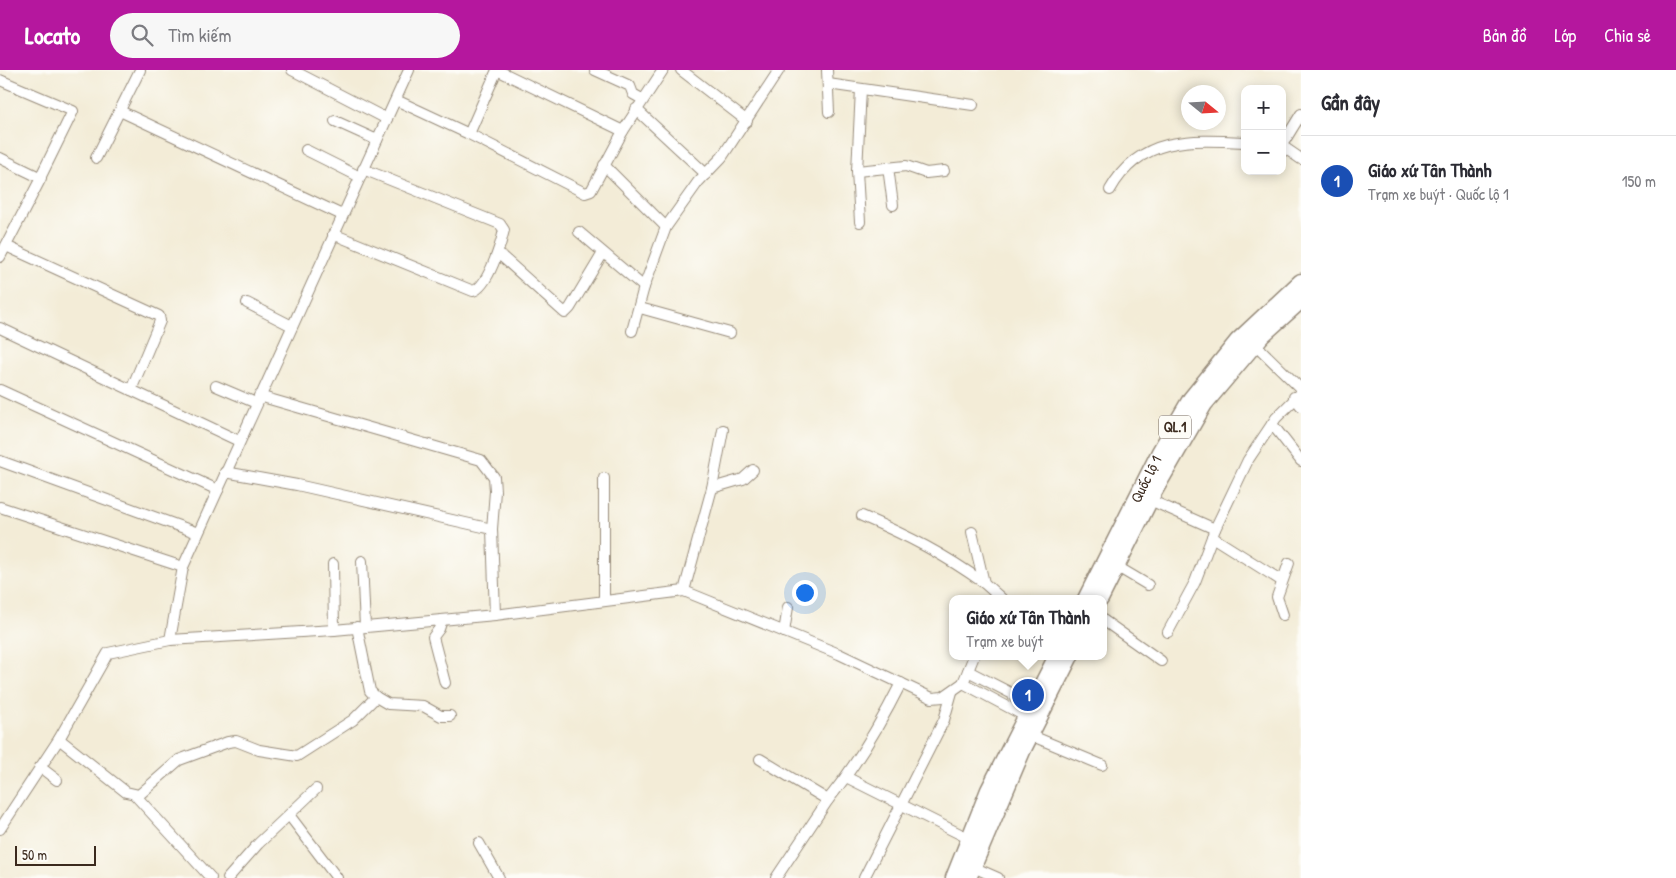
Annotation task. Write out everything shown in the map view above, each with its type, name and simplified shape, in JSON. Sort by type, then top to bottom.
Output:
[{"type":"highway","name":"Quốc lộ 1","points":[[1088,595],[1160,452],[1191,399],[1238,341],[1301,282]]},
{"type":"highway","name":"Quốc lộ 1","points":[[1102,595],[1150,500],[1204,404],[1255,344],[1301,300]]},
{"type":"highway","points":[[954,878],[989,790],[1055,660]]},
{"type":"highway","points":[[971,872],[999,803],[1030,735],[1068,660]]},
{"type":"street","points":[[96,158],[140,70]]},
{"type":"street","points":[[292,70],[387,119]]},
{"type":"street","points":[[170,640],[183,567],[409,70]]},
{"type":"street","points":[[468,134],[497,70],[622,131]]},
{"type":"street","points":[[595,70],[630,86],[632,93],[642,99]]},
{"type":"street","points":[[396,100],[584,193],[591,191],[622,131],[663,70]]},
{"type":"street","points":[[681,70],[747,121]]},
{"type":"street","points":[[632,331],[640,308],[644,287],[666,227],[706,174],[722,157],[779,70]]},
{"type":"street","points":[[827,70],[829,112]]},
{"type":"street","points":[[0,80],[73,111],[40,178],[5,242],[0,257]]},
{"type":"street","points":[[828,84],[972,105]]},
{"type":"street","points":[[860,222],[857,171],[861,89]]},
{"type":"street","points":[[636,109],[706,174]]},
{"type":"street","points":[[120,111],[342,215]]},
{"type":"street","points":[[1286,139],[1301,114]]},
{"type":"street","points":[[335,121],[377,140]]},
{"type":"street","points":[[1110,190],[1130,164],[1164,145],[1196,140],[1241,142]]},
{"type":"street","points":[[1286,149],[1301,159]]},
{"type":"street","points":[[306,150],[362,173],[500,224],[504,230],[498,253],[481,285],[473,291],[334,234]]},
{"type":"street","points":[[0,158],[40,178]]},
{"type":"street","points":[[604,165],[666,227]]},
{"type":"street","points":[[857,171],[906,166],[931,174],[944,170]]},
{"type":"street","points":[[888,167],[893,205]]},
{"type":"street","points":[[579,232],[644,287]]},
{"type":"street","points":[[5,242],[159,316],[160,321],[131,390]]},
{"type":"street","points":[[498,253],[565,312],[570,308],[603,253]]},
{"type":"street","points":[[247,303],[292,326]]},
{"type":"street","points":[[640,308],[730,333]]},
{"type":"street","points":[[0,328],[239,441]]},
{"type":"street","points":[[1168,632],[1195,582],[1214,533],[1248,460],[1272,424],[1299,396],[1255,344]]},
{"type":"street","points":[[216,386],[258,400],[481,460],[494,477],[495,491],[492,529],[495,615]]},
{"type":"street","points":[[0,390],[218,490]]},
{"type":"street","points":[[1272,424],[1301,461]]},
{"type":"street","points":[[684,591],[712,488],[723,430]]},
{"type":"street","points":[[0,461],[198,533]]},
{"type":"street","points":[[712,488],[743,480],[753,470]]},
{"type":"street","points":[[225,472],[297,485],[492,529]]},
{"type":"street","points":[[604,478],[604,600]]},
{"type":"street","points":[[1150,500],[1214,533],[1282,581]]},
{"type":"street","points":[[0,507],[183,567]]},
{"type":"street","points":[[862,516],[916,539],[952,560],[984,583],[996,595]]},
{"type":"street","points":[[972,532],[984,583]]},
{"type":"street","points":[[362,560],[361,627],[370,691],[388,704],[423,706],[441,716],[450,716]]},
{"type":"street","points":[[1283,615],[1277,596],[1289,563]]},
{"type":"street","points":[[333,564],[334,630]]},
{"type":"street","points":[[1116,566],[1148,585]]},
{"type":"street","points":[[0,829],[59,739],[108,653],[170,640],[334,630],[495,615],[684,591],[784,632],[932,698],[943,697],[963,683],[972,660]]},
{"type":"street","points":[[784,632],[788,607]]},
{"type":"street","points":[[442,620],[440,629],[432,637],[445,683]]},
{"type":"street","points":[[1107,623],[1161,661]]},
{"type":"street","points":[[968,671],[1028,710]]},
{"type":"street","points":[[776,878],[877,729],[901,683]]},
{"type":"street","points":[[963,683],[1028,710]]},
{"type":"street","points":[[864,878],[944,720],[952,692]]},
{"type":"street","points":[[135,795],[143,793],[179,760],[228,742],[236,741],[258,750],[297,756],[353,720],[376,697]]},
{"type":"street","points":[[1030,735],[1102,765]]},
{"type":"street","points":[[59,739],[126,792],[135,795],[211,878]]},
{"type":"street","points":[[760,759],[828,800]]},
{"type":"street","points":[[40,767],[57,780]]},
{"type":"street","points":[[846,777],[970,840]]},
{"type":"street","points":[[228,878],[258,844],[316,789]]},
{"type":"street","points":[[289,815],[337,878]]},
{"type":"street","points":[[479,843],[499,878]]},
{"type":"street","points":[[971,872],[998,878]]},
{"type":"place","name":"Giáo xứ Tân Thành","points":[[1028,695]]}]
